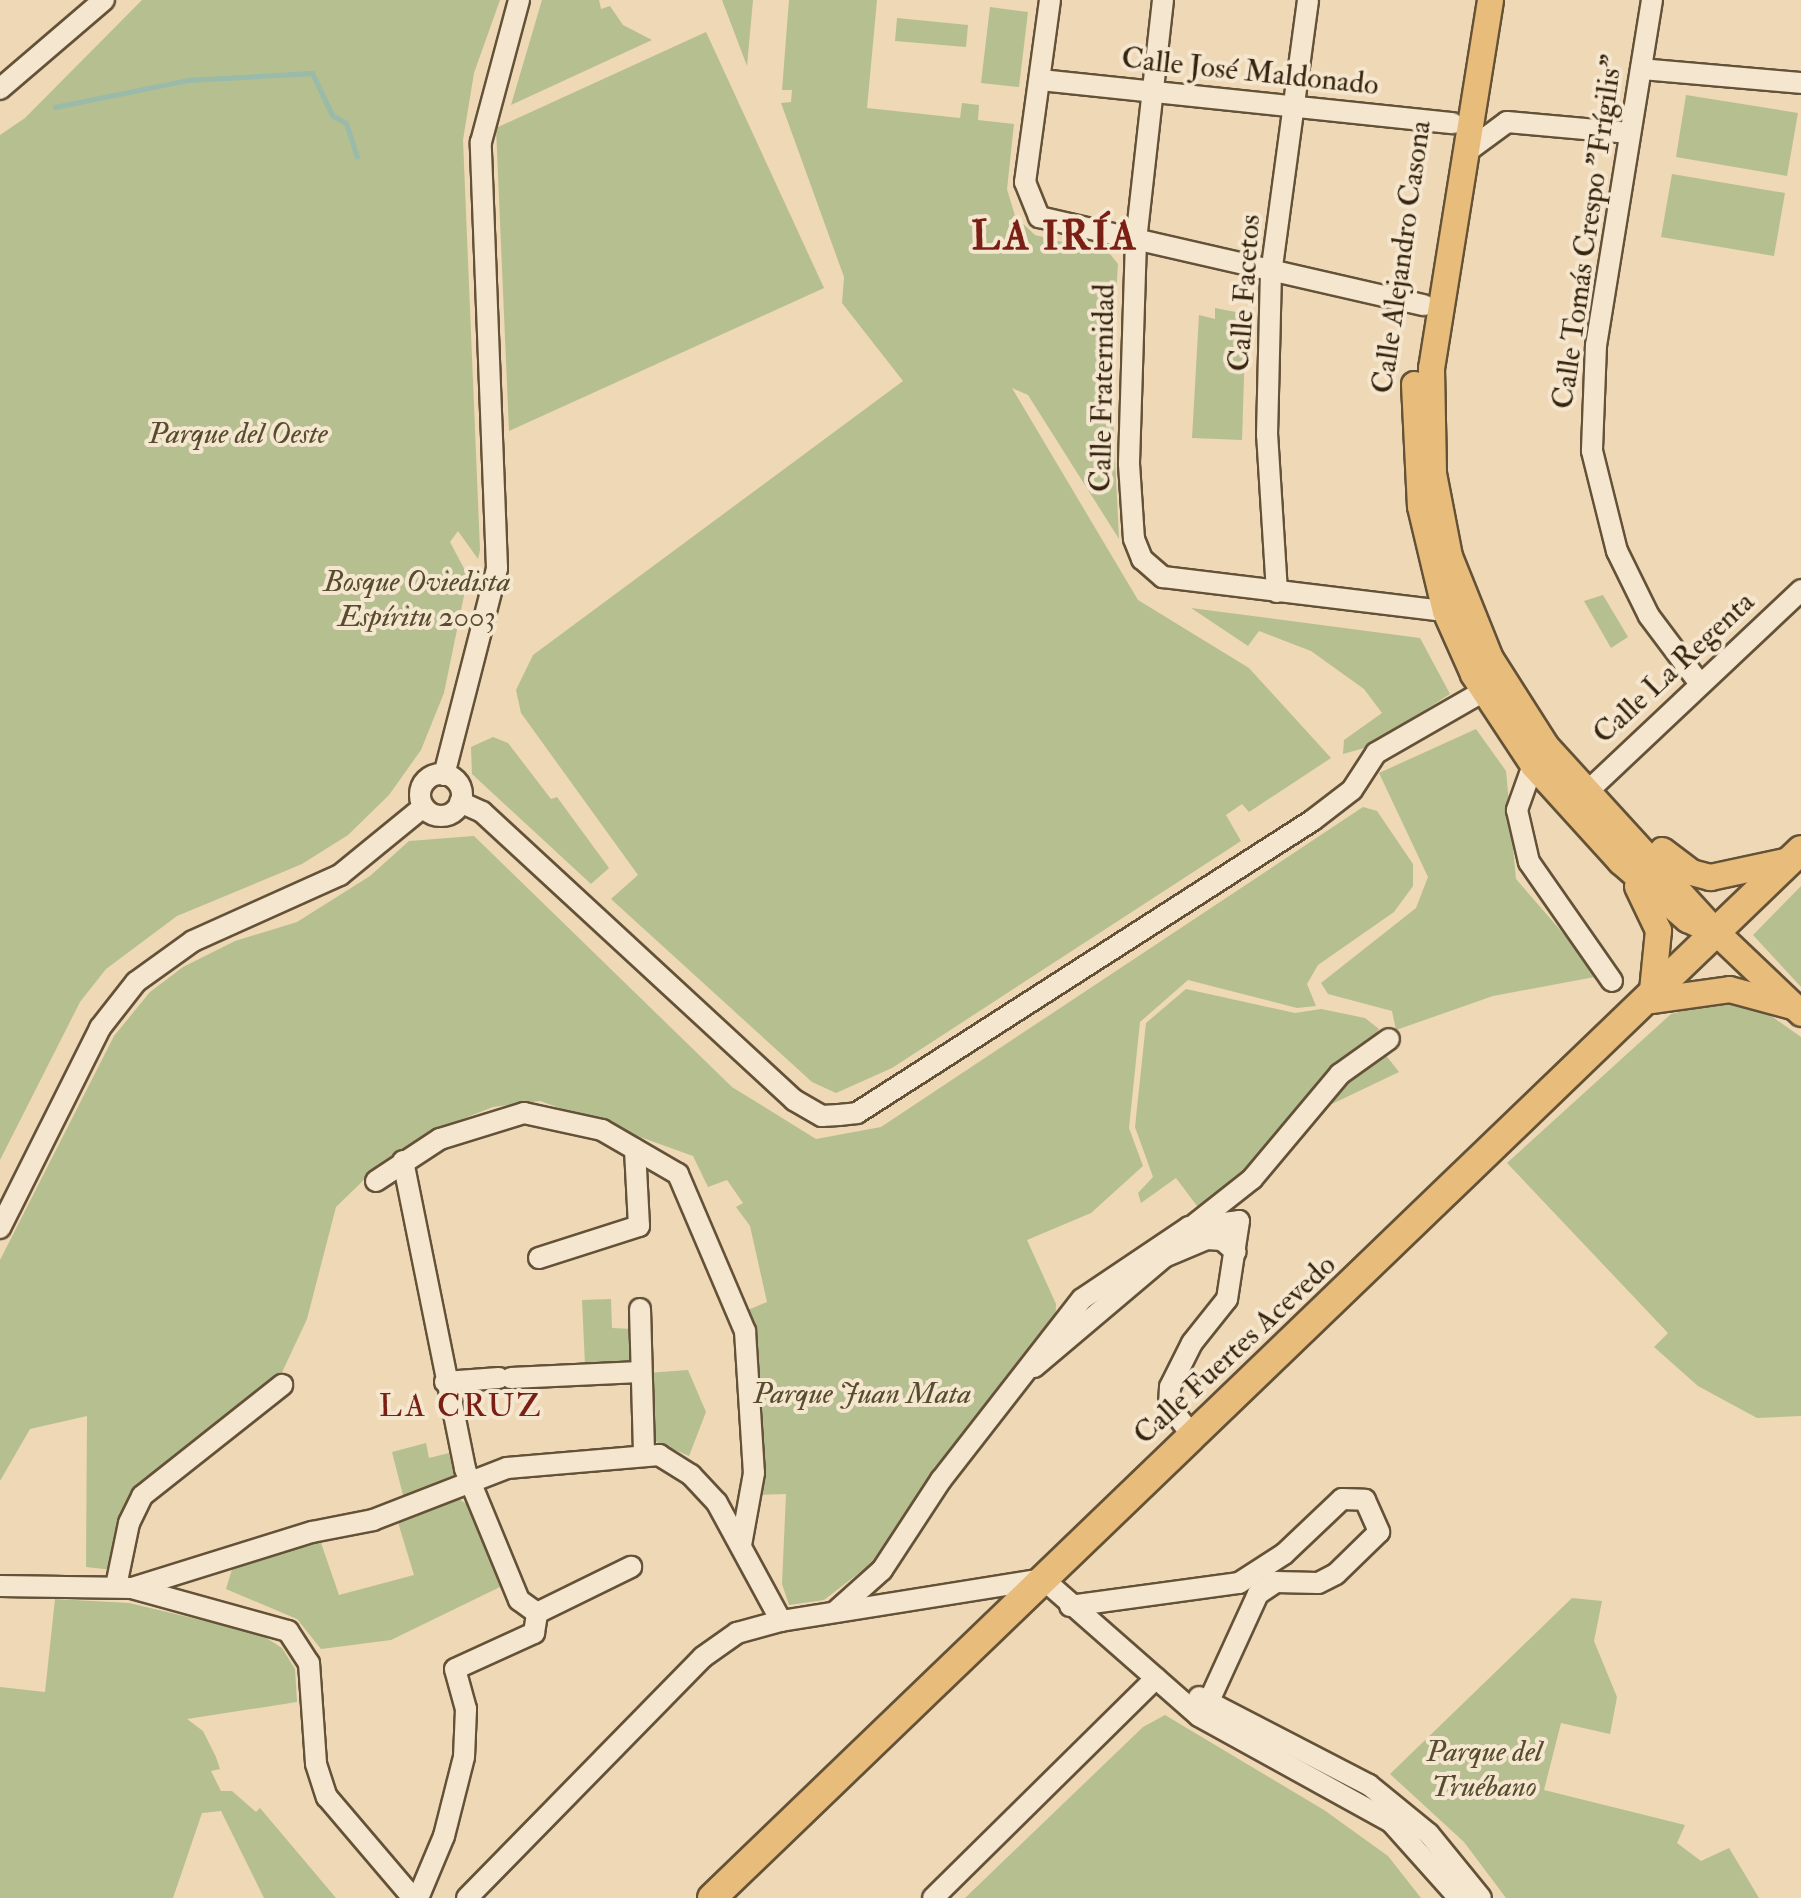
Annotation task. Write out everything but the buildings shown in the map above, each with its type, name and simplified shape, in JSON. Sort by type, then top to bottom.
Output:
[{"type":"highway","name":"Calle Fuertes Acevedo","points":[[712,1898],[1192,1434],[1650,1000],[1795,855]]},
{"type":"main road","name":"Calle Alejandro Casona","points":[[1474,0],[1424,305],[1413,452],[1445,611],[1493,686],[1532,765],[1620,861],[1686,919],[1717,933]]},
{"type":"main road","name":"Calle Alejandro Casona","points":[[1490,0],[1432,357],[1431,439],[1450,556],[1493,686],[1717,933]]},
{"type":"main road","name":"Calle Alejandro Casona","points":[[1588,791],[1691,872],[1730,877],[1795,855]]},
{"type":"main road","name":"Calle Alejandro Casona","points":[[1620,861],[1658,930],[1650,1000]]},
{"type":"main road","points":[[1717,933],[1798,1010]]},
{"type":"main road","points":[[1650,1000],[1729,989],[1798,1010]]},
{"type":"street","points":[[0,89],[104,0]]},
{"type":"street","points":[[424,807],[421,787],[444,774],[497,568],[482,142],[519,0]]},
{"type":"street","points":[[1050,0],[1025,182],[1039,217],[1271,274],[1424,305]]},
{"type":"street","name":"Calle Fraternidad","points":[[1163,0],[1136,240],[1129,464],[1134,539],[1142,560],[1163,577],[1277,592]]},
{"type":"street","name":"Calle Facetos","points":[[1277,592],[1268,435],[1271,274],[1308,0]]},
{"type":"street","name":"Calle Tomás Crespo \"Frígilis\"","points":[[1652,0],[1591,386],[1594,469],[1617,551],[1649,616],[1700,684]]},
{"type":"street","points":[[1641,69],[1801,83]]},
{"type":"street","name":"Calle José Maldonado","points":[[1041,80],[1453,124]]},
{"type":"street","points":[[1474,96],[1507,122],[1630,133]]},
{"type":"street","points":[[1465,152],[1507,122]]},
{"type":"street","name":"Calle La Regenta","points":[[1588,791],[1801,590]]},
{"type":"street","points":[[1277,592],[1445,611]]},
{"type":"street","points":[[460,802],[482,812],[794,1100],[822,1116],[857,1113],[1313,820],[1352,790],[1376,754],[1493,686]]},
{"type":"street","points":[[1532,765],[1517,810],[1529,862],[1612,981]]},
{"type":"street","points":[[444,774],[460,786],[460,802]]},
{"type":"street","points":[[424,807],[442,816],[460,802]]},
{"type":"street","points":[[0,1228],[100,1028],[136,982],[193,940],[340,875],[424,807]]},
{"type":"street","points":[[834,1614],[882,1570],[1008,1393],[1082,1299],[1252,1180],[1340,1074],[1390,1039]]},
{"type":"street","points":[[376,1181],[403,1161],[472,1126],[524,1113],[574,1119],[678,1174],[745,1331],[754,1474],[741,1545]]},
{"type":"street","points":[[539,1258],[639,1226],[635,1149]]},
{"type":"street","points":[[403,1161],[445,1382],[473,1486],[519,1600],[538,1613]]},
{"type":"street","points":[[1192,1434],[1169,1404],[1170,1387],[1192,1344],[1227,1300],[1238,1221],[1252,1180]]},
{"type":"street","points":[[1189,1227],[1238,1221]]},
{"type":"street","points":[[1008,1393],[1155,1263],[1188,1244],[1222,1240],[1236,1252]]},
{"type":"street","points":[[1082,1299],[1097,1316]]},
{"type":"street","points":[[640,1309],[644,1452]]},
{"type":"street","points":[[445,1382],[640,1372]]},
{"type":"street","points":[[124,1587],[129,1523],[142,1496],[282,1385]]},
{"type":"street","points":[[124,1587],[473,1486],[507,1468],[644,1452],[691,1475],[741,1545],[781,1621]]},
{"type":"street","points":[[1209,1701],[1257,1597],[1276,1582],[1301,1583],[1336,1574],[1381,1524],[1354,1495],[1342,1498],[1288,1550],[1239,1582]]},
{"type":"street","points":[[1288,1550],[1286,1567],[1301,1583]]},
{"type":"street","points":[[538,1613],[631,1566]]},
{"type":"street","points":[[190,1602],[201,1567]]},
{"type":"street","points":[[882,1570],[888,1590],[904,1604]]},
{"type":"street","points":[[467,1898],[704,1657],[737,1633],[781,1621],[1043,1579],[1199,1716],[1356,1797],[1391,1822],[1459,1898]]},
{"type":"street","points":[[1070,1606],[1239,1582],[1251,1583],[1257,1597]]},
{"type":"street","points":[[0,1586],[124,1587],[270,1622],[301,1646],[312,1680],[316,1764],[339,1818],[416,1898],[444,1836],[464,1758],[466,1709],[455,1668],[534,1633],[538,1613]]},
{"type":"street","points":[[1156,1678],[1209,1701],[1402,1809],[1481,1898]]},
{"type":"street","points":[[933,1898],[1156,1678]]},
{"type":"green space","name":"Parque del Oeste","points":[[142,0],[500,0],[474,73],[463,140],[480,550],[478,559],[458,531],[450,542],[468,576],[444,693],[421,750],[389,795],[348,835],[302,864],[177,916],[106,969],[80,1002],[0,1160],[0,135],[25,118]]},
{"type":"green space","points":[[542,0],[599,0],[601,9],[610,6],[623,25],[652,40],[511,105]]},
{"type":"green space","points":[[722,0],[753,0],[747,66]]},
{"type":"green space","points":[[789,0],[877,0],[867,108],[960,118],[962,103],[979,105],[978,120],[1014,124],[1007,189],[1015,216],[1035,235],[1110,254],[1118,264],[1111,377],[1119,539],[1028,395],[1012,388],[1138,600],[1249,668],[1331,758],[1249,812],[1242,804],[1226,815],[1241,841],[892,1068],[836,1093],[812,1082],[611,899],[638,875],[521,713],[516,690],[533,655],[903,381],[842,303],[844,277],[781,103],[791,102],[792,90],[782,90]]},
{"type":"green space","points":[[990,7],[1028,12],[1019,87],[981,83]]},
{"type":"green space","points":[[897,18],[968,25],[966,47],[895,41]]},
{"type":"green space","points":[[706,32],[824,288],[509,431],[496,128]]},
{"type":"green space","points":[[1686,95],[1798,113],[1787,176],[1676,157]]},
{"type":"green space","points":[[1672,174],[1785,193],[1774,256],[1661,237]]},
{"type":"green space","points":[[1215,308],[1246,314],[1242,440],[1192,438],[1199,315],[1215,319]]},
{"type":"green space","points":[[1603,595],[1628,637],[1611,648],[1584,601]]},
{"type":"green space","points":[[1191,608],[1420,638],[1450,694],[1368,747],[1343,754],[1344,740],[1382,713],[1364,689],[1311,651],[1259,631],[1248,646]]},
{"type":"green space","points":[[1476,729],[1506,771],[1516,879],[1600,976],[1493,996],[1396,1030],[1392,1011],[1328,994],[1321,983],[1416,908],[1428,877],[1379,773]]},
{"type":"green space","points":[[493,737],[508,743],[551,799],[557,797],[609,868],[591,884],[472,774],[471,747]]},
{"type":"green space","name":"Parque Juan Mata","points":[[1363,807],[1377,811],[1413,864],[1413,886],[1394,912],[1318,965],[1307,984],[1316,1006],[1297,1008],[1188,980],[1140,1022],[1129,1128],[1143,1166],[1091,1213],[1027,1240],[1056,1304],[1055,1328],[872,1563],[824,1600],[789,1605],[782,1584],[786,1494],[758,1495],[743,1312],[767,1302],[750,1226],[736,1207],[743,1203],[727,1180],[708,1187],[693,1156],[540,1101],[493,1107],[437,1129],[375,1169],[336,1207],[307,1319],[277,1383],[162,1474],[113,1570],[86,1567],[87,1416],[30,1429],[0,1481],[0,1260],[114,1036],[150,992],[183,967],[235,941],[297,922],[370,876],[409,841],[474,836],[732,1087],[816,1139],[881,1127]]},
{"type":"green space","points":[[1801,886],[1801,987],[1753,935]]},
{"type":"green space","points":[[1186,989],[1295,1013],[1321,1009],[1365,1018],[1379,1029],[1373,1039],[1399,1072],[1332,1104],[1300,1106],[1264,1154],[1211,1202],[1197,1206],[1176,1178],[1141,1203],[1138,1193],[1153,1177],[1135,1127],[1146,1023]]},
{"type":"green space","points":[[1728,1000],[1767,1013],[1801,1037],[1801,1416],[1757,1418],[1698,1386],[1654,1347],[1668,1333],[1507,1163],[1671,1014]]},
{"type":"green space","points":[[611,1299],[612,1328],[633,1329],[632,1363],[585,1365],[582,1300]]},
{"type":"green space","points":[[688,1370],[706,1412],[689,1456],[652,1440],[647,1373]]},
{"type":"green space","points":[[426,1443],[429,1458],[449,1453],[454,1475],[447,1486],[405,1503],[392,1452]]},
{"type":"green space","points":[[459,1499],[468,1505],[500,1587],[391,1640],[321,1649],[297,1619],[226,1589],[233,1566],[320,1540],[339,1595],[414,1575],[397,1519]]},
{"type":"green space","name":"Parque del Truébano","points":[[1572,1598],[1602,1601],[1594,1641],[1617,1697],[1610,1734],[1561,1723],[1544,1790],[1685,1825],[1677,1843],[1701,1861],[1729,1848],[1759,1898],[1506,1898],[1464,1842],[1390,1774]]},
{"type":"green space","points":[[55,1599],[129,1603],[260,1634],[282,1648],[295,1669],[297,1702],[187,1719],[203,1731],[216,1757],[220,1769],[211,1771],[221,1791],[232,1791],[256,1812],[260,1808],[336,1898],[264,1898],[221,1811],[202,1813],[173,1898],[0,1898],[0,1687],[45,1692]]},
{"type":"green space","points":[[1165,1715],[1324,1810],[1388,1856],[1421,1898],[965,1898],[1143,1727]]},
{"type":"waterway","points":[[55,107],[188,80],[312,73],[332,115],[346,123],[357,156]]},
{"type":"district","name":"LA IRÍA","points":[[1055,237]]},
{"type":"district","name":"LA CRUZ","points":[[461,1406]]},
{"type":"park label","name":"Bosque Oviedista Espíritu 2003","points":[[417,599]]}]
